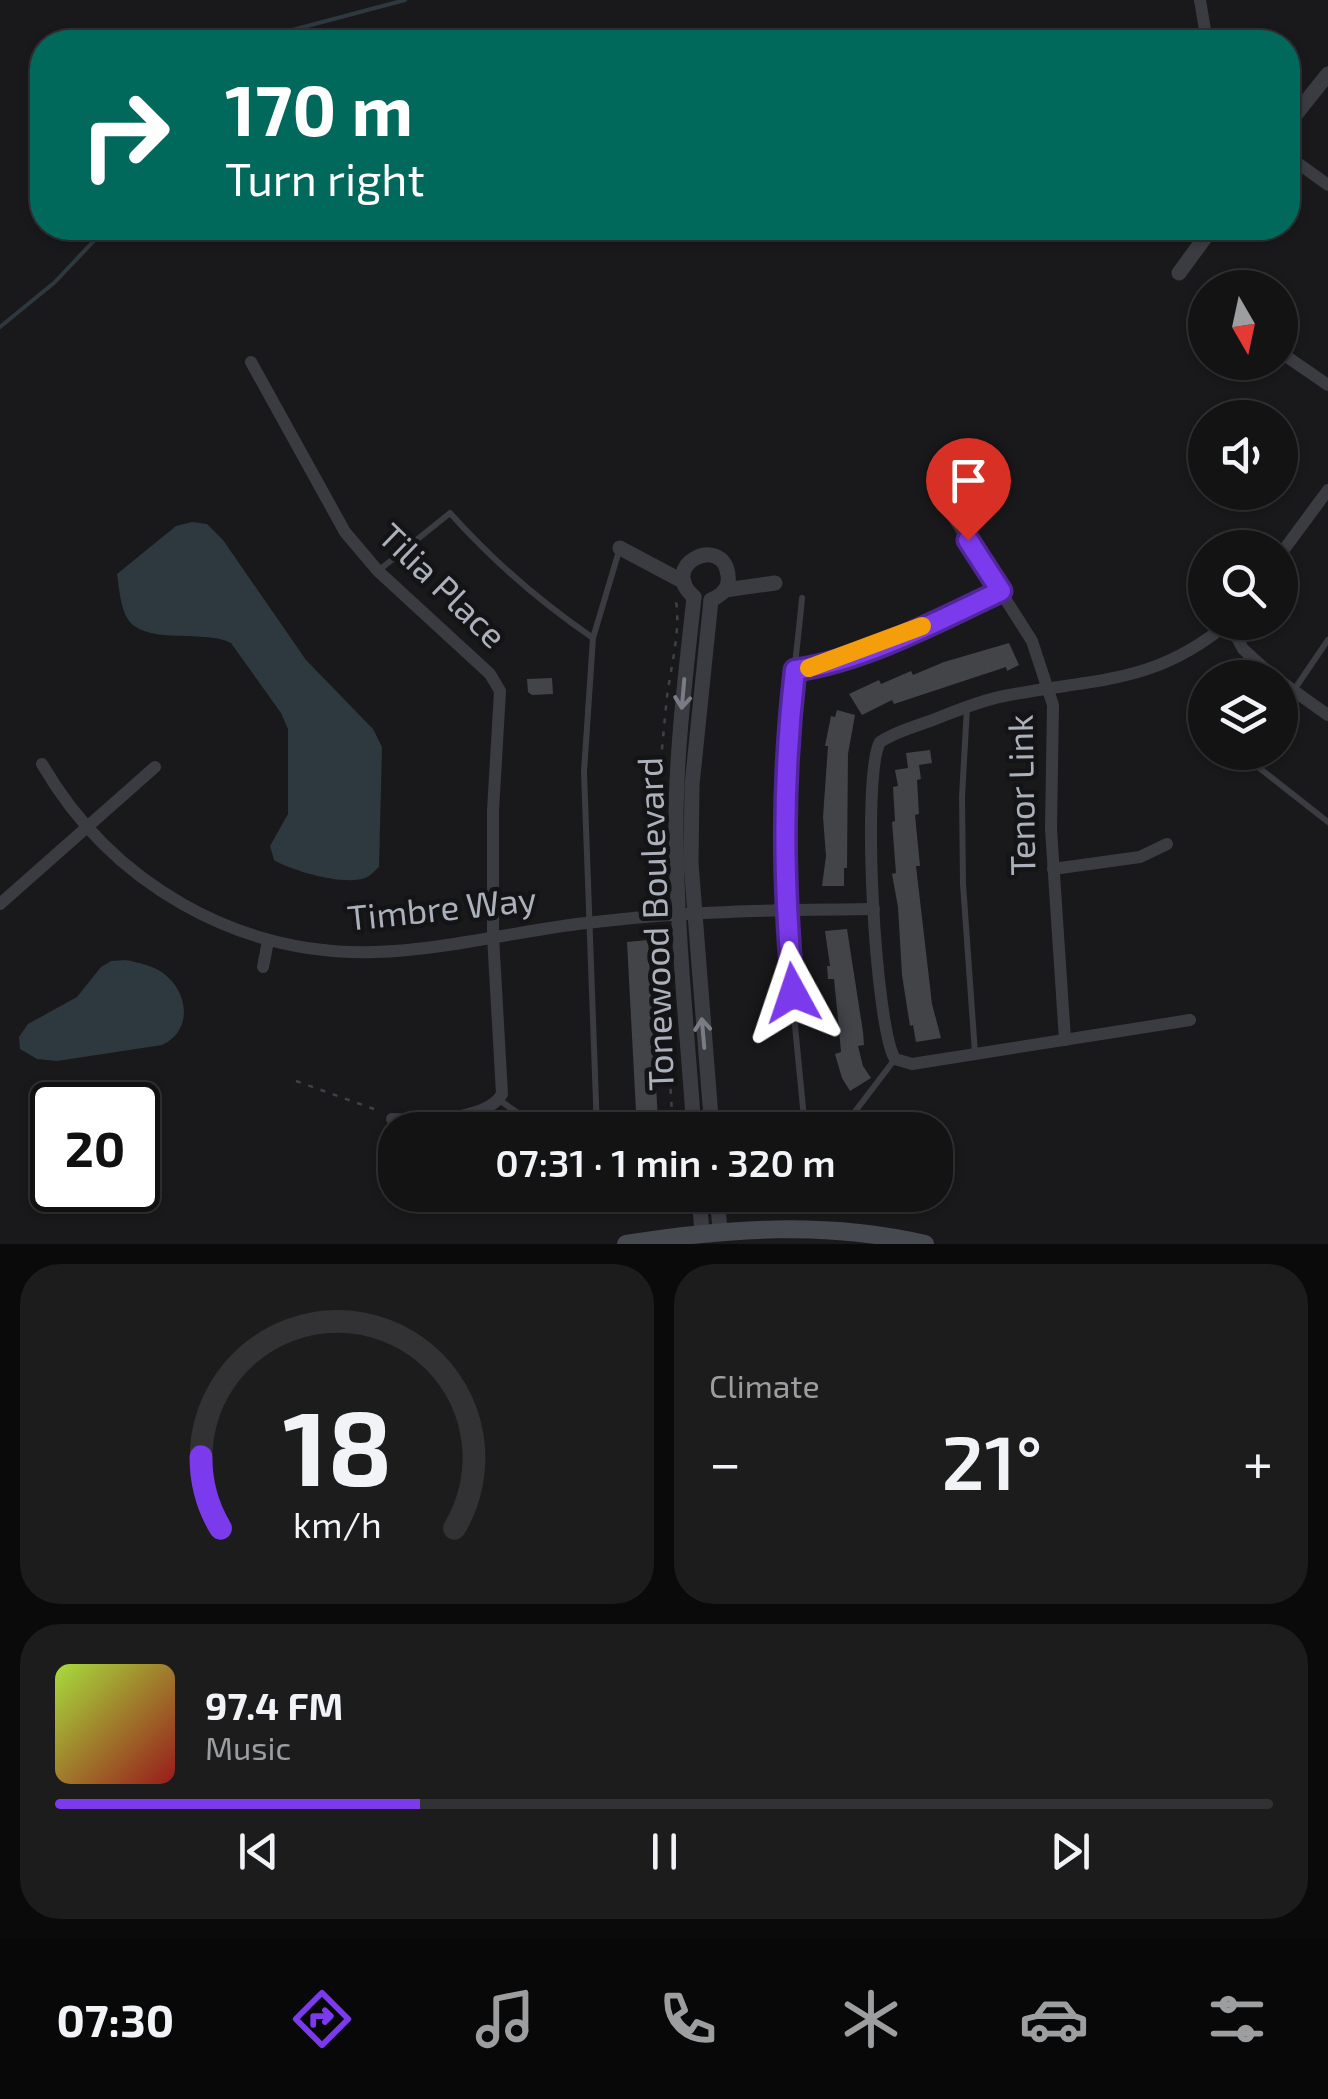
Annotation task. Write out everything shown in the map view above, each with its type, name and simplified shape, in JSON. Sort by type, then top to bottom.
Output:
[{"type":"main road","points":[[626,1244],[822,1231],[925,1244]]},
{"type":"street","points":[[1200,0],[1205,30]]},
{"type":"street","points":[[1300,109],[1328,74]]},
{"type":"street","points":[[1300,165],[1328,185]]},
{"type":"street","points":[[1179,273],[1203,240]]},
{"type":"street","name":"Tilia Place","points":[[251,362],[346,532],[378,571],[490,674],[500,691],[493,811],[492,936],[500,1100]]},
{"type":"street","points":[[1298,364],[1328,385]]},
{"type":"street","points":[[1298,531],[1328,490]]},
{"type":"street","name":"Tenor Link","points":[[952,515],[1032,641],[1049,688],[1054,720],[1050,829],[1065,1040]]},
{"type":"street","points":[[620,548],[710,596],[775,583],[728,569]]},
{"type":"street","points":[[640,560],[688,564],[707,554],[721,560],[728,569],[729,580],[710,596]]},
{"type":"street","points":[[684,582],[688,564]]},
{"type":"street","name":"Tonewood Boulevard","points":[[693,1112],[686,914],[692,785],[710,596]]},
{"type":"street","points":[[1190,1020],[912,1064],[895,1059],[887,1039],[874,909],[871,822],[876,750],[887,738],[1001,697],[1148,672],[1206,640]]},
{"type":"street","points":[[1298,694],[1328,715]]},
{"type":"street","name":"Timbre Way","points":[[42,764],[86,828],[154,888],[208,918],[268,941],[304,948],[396,951],[588,922],[686,914],[874,909]]},
{"type":"street","points":[[0,904],[155,767]]},
{"type":"street","points":[[1053,869],[1140,857],[1167,844]]},
{"type":"street","name":"Tonewood Boulevard","points":[[686,914],[710,1112]]},
{"type":"street","points":[[264,967],[268,941]]},
{"type":"street","points":[[482,1112],[500,1100]]},
{"type":"street","points":[[704,1212],[711,1238]]},
{"type":"street","points":[[711,1238],[715,1212]]},
{"type":"lane","points":[[378,571],[450,512],[485,552],[537,599],[592,638]]},
{"type":"lane","points":[[596,1112],[583,810],[592,638],[620,548]]},
{"type":"lane","points":[[795,670],[887,642],[1001,591]]},
{"type":"lane","points":[[802,598],[785,762],[786,910],[803,1112]]},
{"type":"lane","points":[[1298,684],[1328,640]]},
{"type":"lane","points":[[968,707],[962,796],[963,884],[976,1054]]},
{"type":"lane","points":[[1262,770],[1328,822]]},
{"type":"lane","points":[[855,1112],[895,1059]]},
{"type":"lane","points":[[500,1100],[518,1112]]},
{"type":"path","points":[[668,929],[664,943],[672,1112]]},
{"type":"path","points":[[296,1080],[374,1109]]},
{"type":"shaded area","points":[[207,524],[223,540],[306,660],[373,729],[382,747],[379,867],[367,877],[332,879],[274,860],[270,846],[288,814],[288,729],[281,713],[231,643],[144,631],[125,614],[117,574],[176,526]]},
{"type":"shaded area","points":[[126,960],[159,970],[178,990],[183,1021],[172,1039],[162,1045],[57,1061],[37,1059],[20,1049],[19,1037],[28,1024],[77,997],[101,967],[111,961]]},
{"type":"building","points":[[1009,643],[1019,665],[1007,671],[1006,667],[894,704],[892,700],[862,715],[849,694],[879,680],[881,684],[911,671],[913,675]]},
{"type":"building","points":[[552,678],[553,694],[528,692],[527,679]]},
{"type":"building","points":[[837,710],[855,715],[848,754],[847,868],[844,886],[822,886],[826,856],[825,746],[831,716],[835,717]]},
{"type":"building","points":[[930,750],[932,763],[919,765],[921,779],[917,780],[919,814],[915,815],[920,866],[916,866],[932,1004],[941,1038],[916,1042],[902,975],[892,874],[896,873],[893,787],[898,786],[895,770],[908,768],[906,753]]},
{"type":"building","points":[[847,929],[863,1032],[864,1045],[858,1046],[871,1078],[850,1091],[835,1054],[841,1052],[834,979],[828,979],[825,931]]},
{"type":"building","points":[[648,940],[658,1112],[636,1112],[627,942]]},
{"type":"waterway","points":[[292,30],[405,0]]},
{"type":"waterway","points":[[0,327],[55,282],[95,240]]},
{"type":"slow traffic","points":[[809,668],[922,626]]},
{"type":"route","points":[[793,993],[783,827],[795,670],[887,642],[1001,591],[968,540]]}]
